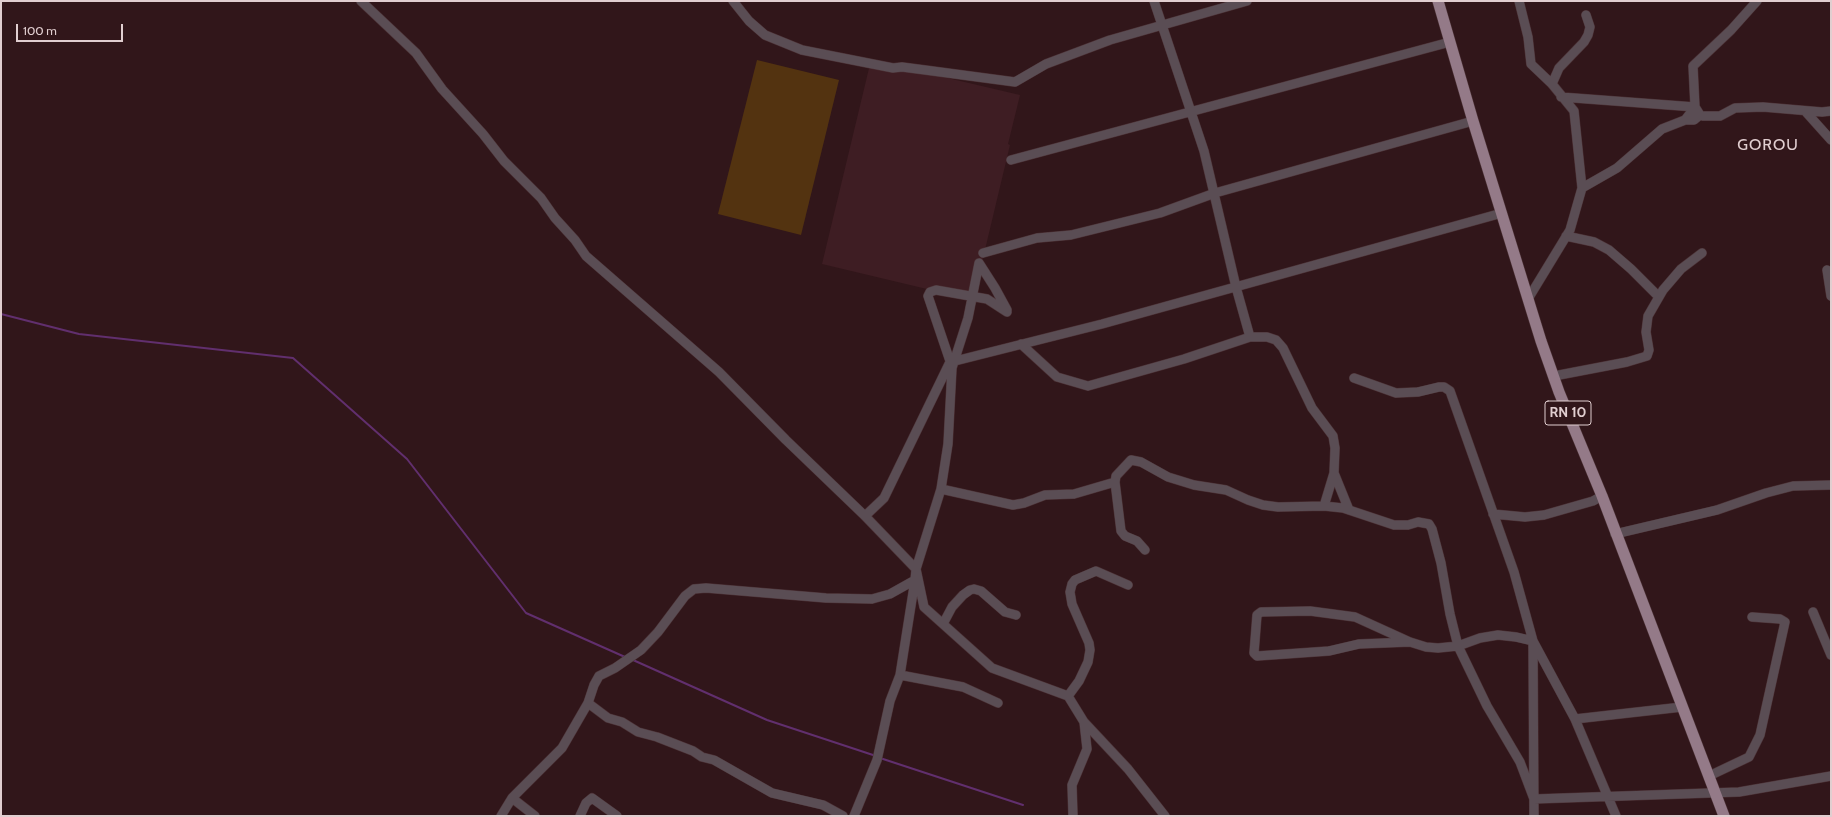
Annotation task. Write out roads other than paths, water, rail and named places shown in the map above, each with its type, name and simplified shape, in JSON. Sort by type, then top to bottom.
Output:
[{"type":"main road","name":"RN 10","points":[[1438,1],[1473,122],[1528,299],[1554,376],[1602,496],[1615,534],[1724,816]]},
{"type":"street","points":[[361,1],[416,53],[442,88],[483,134],[504,161],[541,198],[586,256],[720,372],[786,440],[865,516],[916,569],[924,607],[992,668],[1068,696],[1084,722],[1124,764],[1165,816]]},
{"type":"street","points":[[733,1],[749,21],[765,35],[802,50],[893,68],[902,67],[1015,82],[1046,64],[1110,40],[1247,1]]},
{"type":"street","points":[[1154,1],[1161,26],[1192,112],[1215,193],[1236,287],[1250,337]]},
{"type":"street","points":[[1519,1],[1528,37],[1531,64],[1552,84],[1561,97],[1574,111],[1582,188],[1570,230],[1528,299]]},
{"type":"street","points":[[1700,115],[1695,107],[1694,66],[1731,30],[1757,1]]},
{"type":"street","points":[[1552,84],[1559,68],[1584,42],[1588,35],[1590,27],[1586,15]]},
{"type":"street","points":[[1011,160],[1450,42]]},
{"type":"street","points":[[1561,97],[1695,107]]},
{"type":"street","points":[[1685,120],[1695,107]]},
{"type":"street","points":[[1582,188],[1617,168],[1662,130],[1685,120],[1694,120],[1700,115],[1720,116],[1735,108],[1763,107],[1831,111]]},
{"type":"street","points":[[1805,110],[1831,140]]},
{"type":"street","points":[[984,253],[1037,238],[1071,235],[1160,214],[1215,193],[1473,122]]},
{"type":"street","points":[[953,364],[1021,344],[1236,287],[1502,213]]},
{"type":"street","points":[[1566,236],[1594,242],[1609,250],[1631,269],[1659,298]]},
{"type":"street","points":[[1554,376],[1627,362],[1647,356],[1649,350],[1646,332],[1647,320],[1663,290],[1681,270],[1702,253]]},
{"type":"street","points":[[854,816],[877,760],[890,701],[900,674],[916,569],[941,489],[948,444],[953,364],[928,296],[930,292],[936,290],[972,296],[987,299],[1007,312],[996,288],[979,263],[972,296],[953,364],[884,498],[865,516]]},
{"type":"street","points":[[1827,270],[1831,296]]},
{"type":"street","points":[[1021,344],[1057,377],[1088,386],[1184,359],[1250,337],[1267,337],[1276,340],[1283,348],[1312,408],[1333,436],[1335,448],[1334,473],[1324,506]]},
{"type":"street","points":[[1354,378],[1396,393],[1418,392],[1439,387],[1444,387],[1450,391],[1514,572],[1533,641],[1575,719],[1594,767],[1610,797],[1616,816]]},
{"type":"street","points":[[1145,550],[1137,541],[1125,536],[1121,531],[1115,482],[1116,476],[1127,462],[1131,460],[1136,460],[1168,477],[1194,485],[1226,490],[1263,505],[1278,507],[1324,506],[1349,510],[1394,525],[1408,525],[1418,522],[1429,524],[1441,563],[1450,614],[1458,646],[1487,706],[1520,762],[1534,799]]},
{"type":"street","points":[[1334,473],[1349,510]]},
{"type":"street","points":[[941,489],[1013,505],[1024,503],[1045,495],[1074,494],[1115,482]]},
{"type":"street","points":[[1615,534],[1717,510],[1766,493],[1794,486],[1831,485]]},
{"type":"street","points":[[1493,514],[1525,516],[1544,515],[1566,510],[1593,501],[1602,496]]},
{"type":"street","points":[[1068,696],[1080,681],[1088,662],[1090,650],[1089,643],[1072,604],[1070,592],[1072,584],[1075,580],[1096,571],[1128,585]]},
{"type":"street","points":[[501,816],[512,798],[562,748],[588,703],[594,685],[599,676],[615,668],[641,650],[658,632],[685,596],[694,589],[706,588],[826,598],[872,599],[890,594],[915,580]]},
{"type":"street","points":[[943,624],[952,606],[963,595],[974,589],[981,591],[998,608],[1016,615]]},
{"type":"street","points":[[1410,642],[1359,644],[1329,651],[1257,656],[1254,653],[1257,615],[1261,612],[1310,612],[1355,617],[1410,642],[1432,648],[1458,646],[1480,638],[1498,635],[1533,641]]},
{"type":"street","points":[[1813,612],[1831,655]]},
{"type":"street","points":[[1709,776],[1749,757],[1760,735],[1785,622],[1780,619],[1752,617]]},
{"type":"street","points":[[1533,641],[1534,816]]},
{"type":"street","points":[[900,674],[963,687],[998,703]]},
{"type":"street","points":[[588,703],[593,705],[608,718],[622,722],[638,732],[673,743],[702,757],[714,760],[772,793],[823,805],[843,816]]},
{"type":"street","points":[[1575,719],[1682,707]]},
{"type":"street","points":[[1073,816],[1072,785],[1087,749],[1084,722]]},
{"type":"street","points":[[1534,799],[1716,794],[1739,792],[1831,776]]},
{"type":"street","points":[[512,798],[535,816]]},
{"type":"street","points":[[580,816],[586,803],[592,798],[617,816]]},
{"type":"waterway","points":[[1,314],[79,334],[293,358],[407,459],[526,613],[625,657]]},
{"type":"waterway","points":[[633,660],[767,720],[876,756]]},
{"type":"waterway","points":[[880,758],[1023,805]]},
{"type":"district","name":"GOROU","points":[[1768,145]]}]
